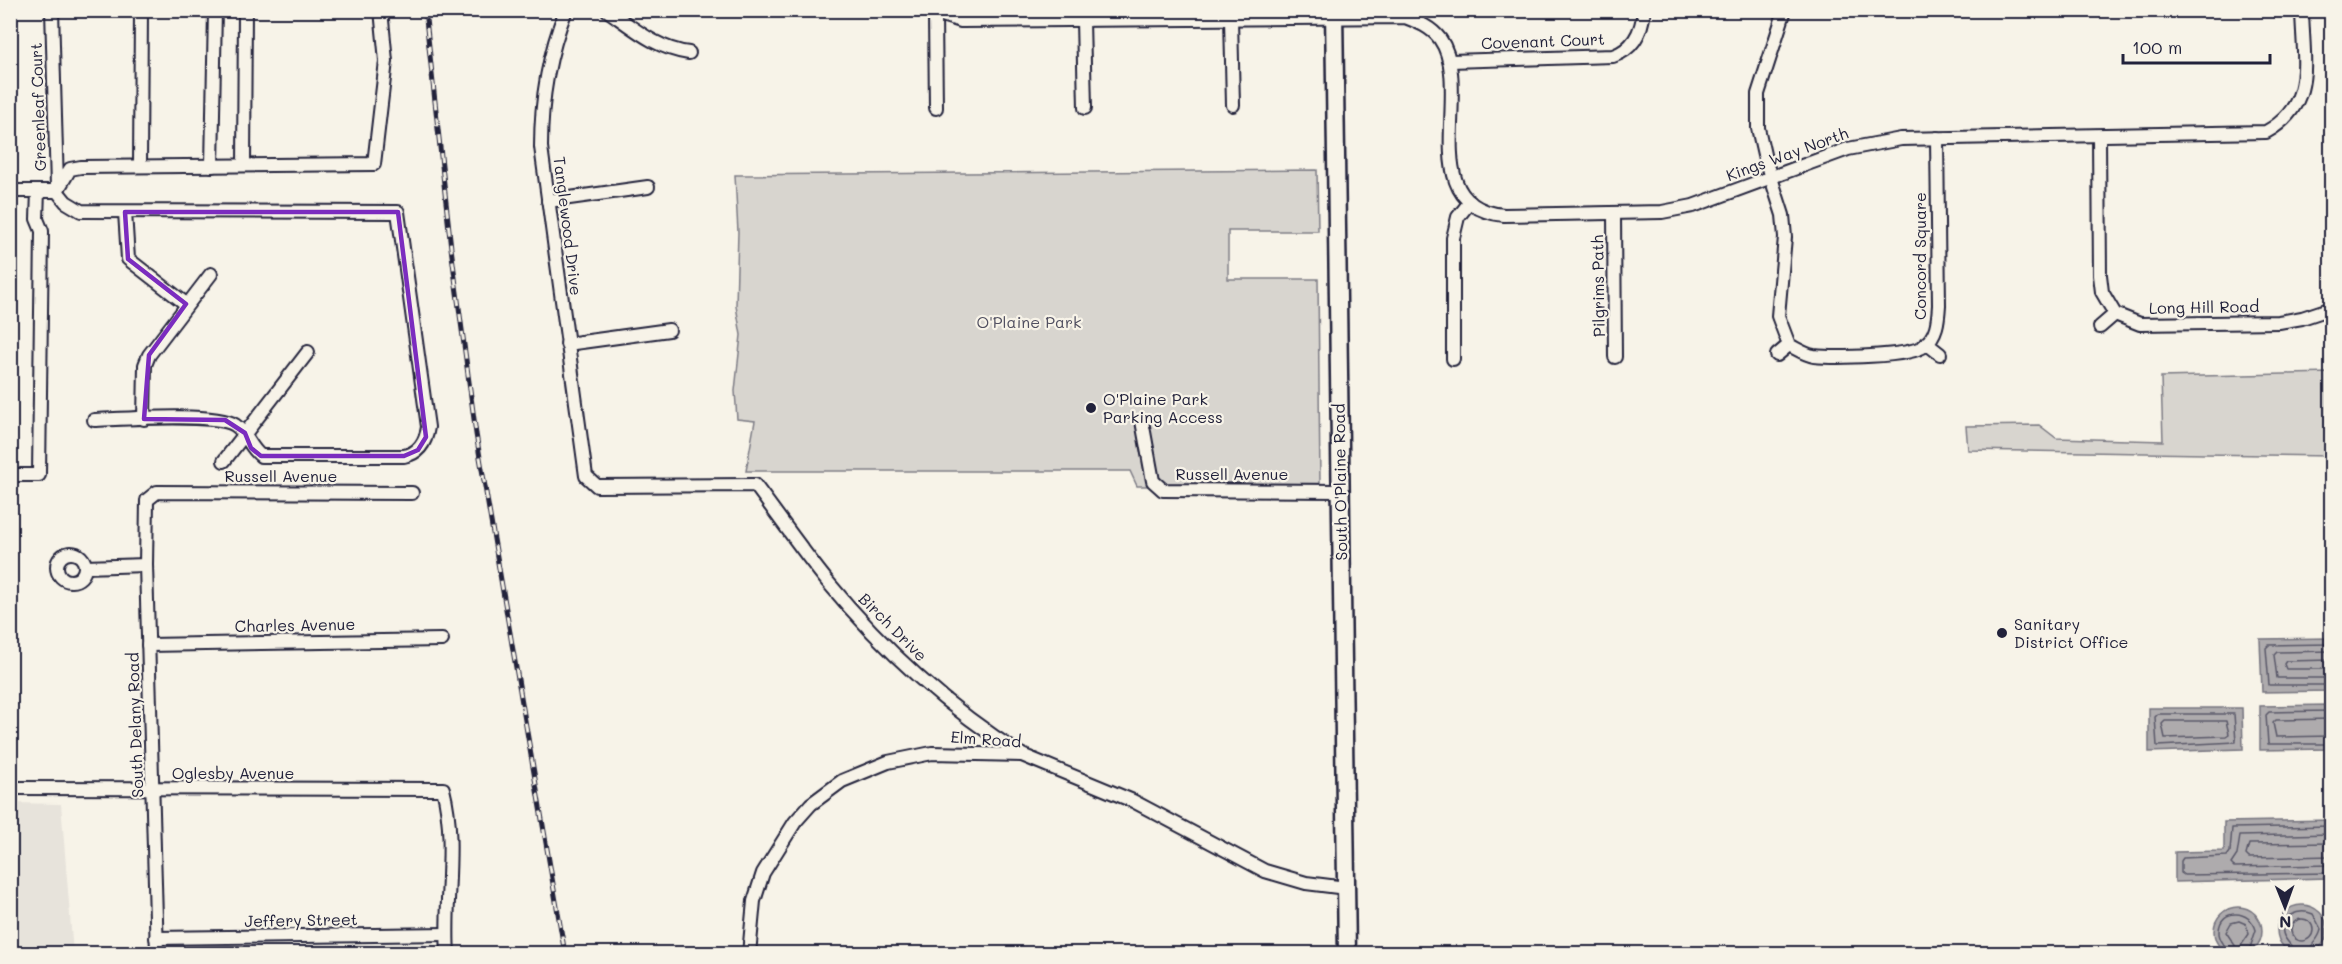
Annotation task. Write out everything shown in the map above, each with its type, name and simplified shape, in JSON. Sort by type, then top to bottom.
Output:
[{"type":"main road","name":"South O'Plaine Road","points":[[1334,14],[1347,954]]},
{"type":"street","name":"Greenleaf Court","points":[[10,190],[57,191],[52,10]]},
{"type":"street","points":[[140,166],[141,10]]},
{"type":"street","points":[[212,166],[215,10]]},
{"type":"street","points":[[244,165],[245,10]]},
{"type":"street","points":[[94,420],[225,420],[245,433],[251,448],[261,456],[404,456],[410,455],[423,444],[428,427],[398,212],[81,211],[66,202],[57,191],[70,169],[140,166],[374,164],[386,61],[381,10]]},
{"type":"street","name":"Tanglewood Drive","points":[[566,10],[556,36],[543,95],[541,147],[586,476],[597,486],[755,485],[765,498]]},
{"type":"street","points":[[607,10],[657,45],[689,53]]},
{"type":"street","name":"Covenant Court","points":[[1450,61],[1613,56],[1633,43],[1643,26],[1644,10]]},
{"type":"street","points":[[1778,355],[1789,345],[1778,316],[1785,237],[1783,215],[1760,140],[1758,94],[1785,10]]},
{"type":"street","name":"Kings Way North","points":[[1470,202],[1482,210],[1504,215],[1662,212],[1693,206],[1863,144],[1901,139],[2257,134],[2266,132],[2283,123],[2296,107],[2302,91],[2302,10]]},
{"type":"street","points":[[936,108],[931,13],[961,21],[1231,18],[1334,14],[1406,17],[1433,31],[1440,39],[1450,61],[1452,162],[1458,186],[1470,202],[1458,218],[1453,238],[1453,359]]},
{"type":"street","points":[[1231,18],[1233,105]]},
{"type":"street","points":[[1083,20],[1085,108]]},
{"type":"street","points":[[2099,136],[2100,274],[2102,292],[2115,314],[2100,327]]},
{"type":"street","name":"Concord Square","points":[[1789,345],[1813,356],[1898,354],[1916,350],[1926,343],[1938,325],[1937,138]]},
{"type":"street","points":[[548,201],[648,187]]},
{"type":"street","points":[[10,475],[39,475],[42,231],[38,219],[38,191]]},
{"type":"street","points":[[125,212],[128,259],[186,304]]},
{"type":"street","name":"Pilgrims Path","points":[[1614,214],[1615,357]]},
{"type":"street","points":[[144,419],[146,364],[149,355],[211,274]]},
{"type":"street","name":"Long Hill Road","points":[[2115,314],[2140,324],[2278,322],[2302,318],[2331,308]]},
{"type":"street","points":[[567,344],[669,330]]},
{"type":"street","points":[[1926,343],[1940,354]]},
{"type":"street","points":[[224,461],[308,352]]},
{"type":"street","name":"Russell Avenue","points":[[1142,421],[1153,481],[1163,490],[1341,491]]},
{"type":"street","name":"Russell Avenue","points":[[150,496],[157,492],[412,493]]},
{"type":"street","name":"South Delany Road","points":[[150,496],[146,506],[146,565],[157,954]]},
{"type":"street","name":"Birch Drive","points":[[765,498],[827,581],[877,637],[951,705],[1022,755]]},
{"type":"street","points":[[85,567],[146,565]]},
{"type":"street","name":"Charles Avenue","points":[[148,645],[442,640]]},
{"type":"street","name":"Elm Road","points":[[750,954],[754,901],[763,873],[795,822],[827,791],[870,768],[916,755],[951,752],[1022,755],[1133,801],[1265,871],[1306,883],[1346,888]]},
{"type":"street","name":"Oglesby Avenue","points":[[10,788],[443,789],[449,849],[447,934]]},
{"type":"street","points":[[447,934],[448,954]]},
{"type":"street","name":"Jeffery Street","points":[[156,938],[447,934]]},
{"type":"highlighted area","points":[[125,212],[398,212],[426,437],[418,450],[404,456],[261,456],[251,448],[245,433],[225,420],[144,419],[149,355],[186,304],[128,259]]},
{"type":"shaded area","points":[[11,803],[61,804],[73,953],[11,953]]},
{"type":"green space","name":"O'Plaine Park","points":[[1317,170],[1318,231],[1228,231],[1228,279],[1318,279],[1320,485],[1137,486],[1130,471],[746,471],[755,421],[737,419],[735,391],[741,335],[736,306],[738,232],[735,175]]},
{"type":"green space","points":[[2331,373],[2331,456],[1968,450],[1966,426],[2039,425],[2056,438],[2163,441],[2161,377]]},
{"type":"water","points":[[2331,638],[2331,691],[2262,692],[2260,639]]},
{"type":"water","points":[[2331,705],[2331,749],[2260,750],[2260,706]]},
{"type":"water","points":[[2149,708],[2242,708],[2243,749],[2149,752]]},
{"type":"water","points":[[2331,820],[2331,878],[2175,882],[2175,852],[2224,851],[2224,822]]},
{"type":"water","points":[[2302,905],[2320,912],[2327,930],[2320,948],[2302,955],[2284,948],[2277,930],[2284,912]]},
{"type":"water","points":[[2233,907],[2243,907],[2258,917],[2262,931],[2261,940],[2252,951],[2243,955],[2233,955],[2218,945],[2214,936],[2214,926],[2224,911]]},
{"type":"railway","points":[[425,10],[451,248],[476,434],[565,954]]},
{"type":"place","name":"O'Plaine Park Parking Access","points":[[1091,408]]},
{"type":"place","name":"Sanitary District Office","points":[[2002,633]]}]
